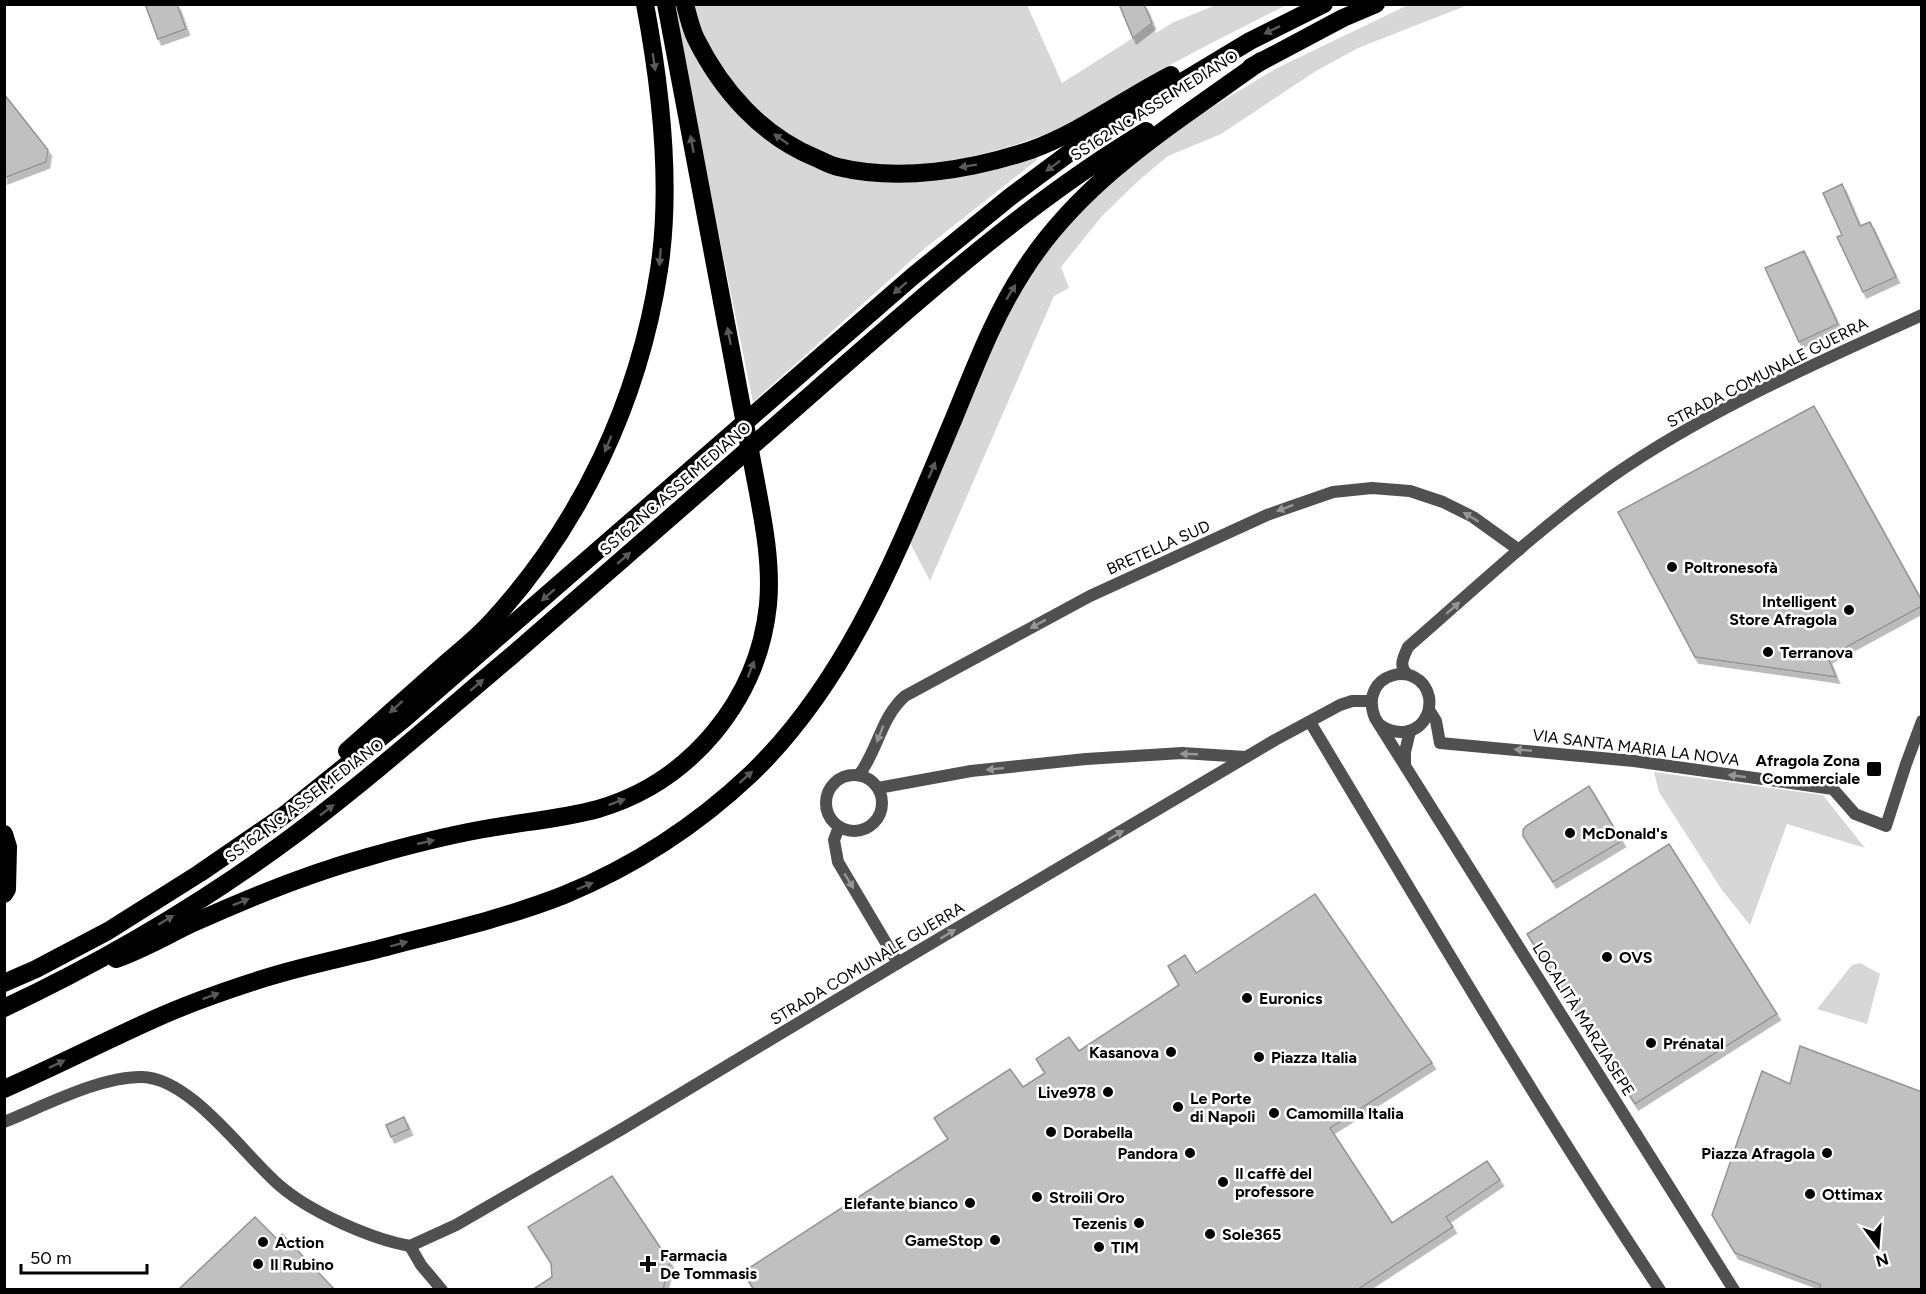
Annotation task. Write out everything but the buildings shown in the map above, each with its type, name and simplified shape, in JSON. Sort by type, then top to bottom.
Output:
[{"type":"highway","points":[[283,816],[323,772],[492,622],[532,573],[571,518],[606,452],[633,381],[650,319],[659,269],[663,217],[663,160],[658,87],[645,4]]},
{"type":"highway","points":[[72,975],[137,952],[230,907],[326,870],[388,851],[446,837],[563,817],[622,800],[669,775],[689,759],[709,739],[735,703],[749,676],[761,642],[768,604],[768,568],[764,529],[740,394],[666,4]]},
{"type":"highway","points":[[685,4],[695,38],[731,95],[760,124],[796,150],[836,167],[884,174],[929,172],[987,163],[1032,149],[1069,133],[1169,75],[1250,41]]},
{"type":"highway","name":"SS162 NC ASSE MEDIANO","points":[[4,983],[108,931],[200,873],[283,816],[404,719],[912,277],[1010,197],[1092,136],[1250,41],[1324,4]]},
{"type":"highway","name":"SS162 NC ASSE MEDIANO","points":[[4,1008],[72,975],[215,891],[296,834],[416,739],[927,293],[1018,220],[1109,153],[1261,61],[1343,18],[1376,4]]},
{"type":"highway","points":[[4,1089],[157,1018],[240,986],[316,963],[507,915],[560,897],[634,861],[701,815],[750,774],[771,752],[807,710],[840,662],[867,613],[909,524],[984,345],[1004,303],[1026,267],[1055,228],[1087,192],[1122,161],[1261,61]]},
{"type":"highway","points":[[4,834],[8,847],[7,889],[4,894]]},
{"type":"street","name":"STRADA COMUNALE GUERRA","points":[[1407,674],[1403,671],[1402,663],[1408,646],[1560,515],[1611,477],[1661,444],[1718,411],[1922,315]]},
{"type":"street","name":"BRETELLA SUD","points":[[859,775],[890,713],[905,696],[1090,596],[1300,502],[1333,492],[1372,488],[1410,491],[1443,502],[1473,518],[1519,550]]},
{"type":"street","points":[[1398,674],[1407,674],[1425,687],[1429,710],[1422,723],[1410,731],[1394,732],[1380,725],[1375,718],[1371,701],[1372,693],[1383,680],[1398,674]]},
{"type":"street","name":"STRADA COMUNALE GUERRA","points":[[410,1246],[456,1224],[622,1129],[1247,757],[1340,705],[1352,701],[1371,701]]},
{"type":"street","name":"VIA SANTA MARIA LA NOVA","points":[[1429,710],[1436,721],[1440,742],[1635,761],[1833,789],[1855,814],[1886,826],[1922,721]]},
{"type":"street","points":[[1310,722],[1471,989],[1660,1290]]},
{"type":"street","name":"LOCALITÀ MARZIASEPE","points":[[1380,725],[1734,1290]]},
{"type":"street","points":[[1405,765],[1405,752],[1410,731]]},
{"type":"street","points":[[878,788],[971,771],[1086,759],[1182,753],[1247,757]]},
{"type":"street","points":[[849,775],[859,775],[868,778],[878,788],[883,800],[882,809],[879,818],[873,824],[857,832],[848,831],[832,821],[827,812],[826,803],[832,785],[840,779],[849,775]]},
{"type":"street","points":[[839,827],[834,840],[838,862],[898,963]]},
{"type":"street","points":[[4,1122],[100,1084],[132,1078],[154,1079],[189,1097],[229,1133],[279,1185],[304,1204],[372,1236],[395,1244],[410,1246],[421,1265],[442,1290]]},
{"type":"shaded area","points":[[672,5],[677,5],[701,62],[830,173],[868,181],[929,180],[1036,156],[1037,160],[924,249],[753,402]]},
{"type":"shaded area","points":[[692,5],[1027,5],[1062,83],[1133,38],[1152,23],[1156,33],[1174,22],[1216,5],[1286,5],[1170,65],[1094,112],[1068,125],[985,154],[927,164],[897,166],[839,159],[798,142],[779,129],[745,98],[731,80],[705,38]]},
{"type":"shaded area","points":[[1408,5],[1468,5],[1358,48],[1316,71],[1221,134],[1168,156],[1102,216],[1061,267],[1069,288],[1054,296],[930,581],[909,541],[1005,317],[1048,245],[1084,202],[1189,121],[1277,68]]},
{"type":"shaded area","points":[[1654,772],[1823,795],[1865,848],[1787,824],[1750,925],[1722,890],[1659,792]]},
{"type":"shaded area","points":[[1860,963],[1880,974],[1867,1024],[1817,1009],[1852,965]]},
{"type":"place","name":"Poltronesofà","points":[[1672,567]]},
{"type":"place","name":"Intelligent Store Afragola","points":[[1849,610]]},
{"type":"place","name":"Terranova","points":[[1768,652]]},
{"type":"place","name":"Afragola Zona Commerciale","points":[[1874,769]]},
{"type":"place","name":"McDonald's","points":[[1570,833]]},
{"type":"place","name":"OVS","points":[[1607,957]]},
{"type":"place","name":"Euronics","points":[[1247,998]]},
{"type":"place","name":"Prénatal","points":[[1651,1043]]},
{"type":"place","name":"Kasanova","points":[[1171,1052]]},
{"type":"place","name":"Piazza Italia","points":[[1259,1057]]},
{"type":"place","name":"Live978","points":[[1108,1092]]},
{"type":"place","name":"Le Porte di Napoli","points":[[1178,1107]]},
{"type":"place","name":"Camomilla Italia","points":[[1274,1113]]},
{"type":"place","name":"Dorabella","points":[[1051,1132]]},
{"type":"place","name":"Pandora","points":[[1190,1153]]},
{"type":"place","name":"Piazza Afragola","points":[[1827,1153]]},
{"type":"place","name":"Il caffè del professore","points":[[1223,1182]]},
{"type":"place","name":"Ottimax","points":[[1810,1194]]},
{"type":"place","name":"Stroili Oro","points":[[1037,1197]]},
{"type":"place","name":"Elefante bianco","points":[[970,1203]]},
{"type":"place","name":"Tezenis","points":[[1139,1223]]},
{"type":"place","name":"Sole365","points":[[1210,1234]]},
{"type":"place","name":"GameStop","points":[[995,1240]]},
{"type":"place","name":"Action","points":[[263,1242]]},
{"type":"place","name":"TIM","points":[[1099,1247]]},
{"type":"place","name":"Il Rubino","points":[[258,1264]]},
{"type":"place","name":"Farmacia De Tommasis","points":[[648,1264]]}]
